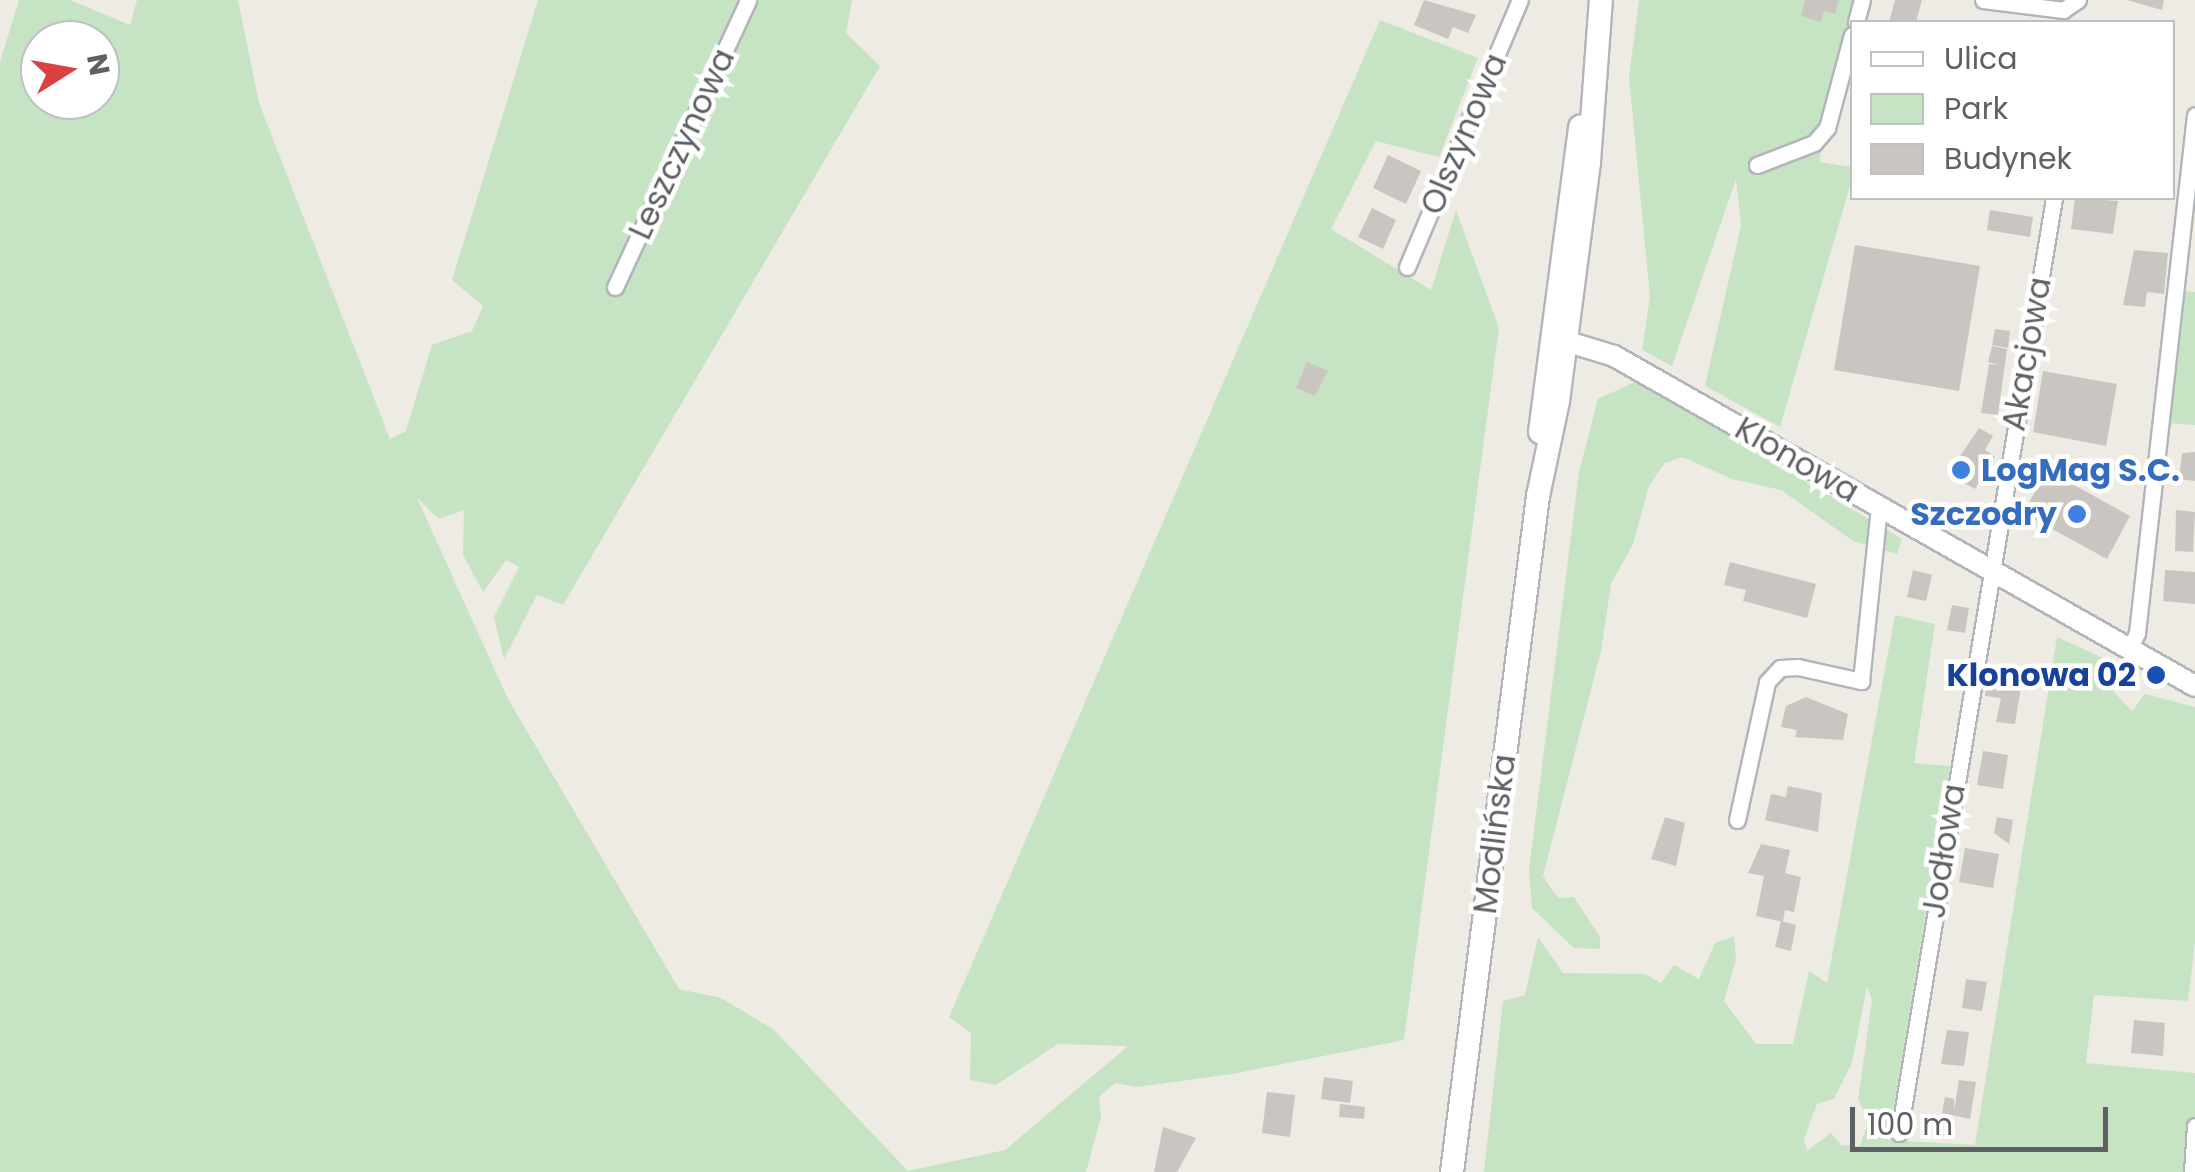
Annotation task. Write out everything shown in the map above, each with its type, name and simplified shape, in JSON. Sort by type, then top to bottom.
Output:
[{"type":"main road","name":"Modlińska","points":[[1452,1172],[1558,338],[1572,160],[1592,74],[1601,0]]},
{"type":"street","name":"Leszczynowa","points":[[615,288],[748,0]]},
{"type":"street","name":"Olszynowa","points":[[1407,268],[1520,0]]},
{"type":"street","points":[[1984,0],[2063,10],[2078,0]]},
{"type":"street","points":[[1757,165],[1814,143],[1826,128],[1850,42]]},
{"type":"street","points":[[2129,649],[2137,633],[2195,115]]},
{"type":"street","name":"Akacjowa","points":[[1989,569],[2054,200]]},
{"type":"street","name":"Klonowa","points":[[1558,338],[1614,356],[2195,686]]},
{"type":"street","points":[[1738,820],[1767,682],[1780,668],[1798,668],[1861,682],[1879,507]]},
{"type":"street","name":"Jodłowa","points":[[1898,1133],[1989,569]]},
{"type":"street","points":[[2192,1172],[2195,1126]]},
{"type":"green space","points":[[19,0],[70,0],[118,20],[20,20],[20,120],[120,120],[120,21],[130,25],[137,0],[238,0],[259,103],[390,439],[406,431],[432,345],[472,331],[483,306],[452,280],[538,0],[852,0],[846,33],[880,66],[563,605],[537,595],[504,659],[494,617],[519,567],[506,560],[483,592],[463,555],[464,510],[439,519],[417,498],[508,699],[679,989],[721,998],[773,1029],[908,1171],[1005,1150],[1128,1046],[1058,1044],[996,1085],[970,1080],[971,1033],[949,1017],[1380,20],[1478,58],[1439,157],[1376,141],[1331,229],[1431,290],[1456,210],[1499,328],[1404,1040],[1232,1074],[1137,1087],[1115,1083],[1099,1097],[1101,1117],[1086,1172],[0,1172],[0,62]]},
{"type":"green space","points":[[1639,0],[1856,0],[1819,162],[1850,167],[1850,186],[1780,427],[1705,386],[1741,225],[1736,179],[1672,366],[1642,350],[1650,297],[1629,77]]},
{"type":"green space","points":[[2181,291],[2195,292],[2195,425],[2166,423]]},
{"type":"green space","points":[[1637,381],[1902,539],[1897,554],[1853,541],[1781,490],[1732,479],[1682,457],[1665,463],[1649,486],[1633,544],[1611,584],[1601,651],[1543,876],[1558,898],[1574,897],[1600,937],[1600,949],[1574,948],[1532,908],[1529,870],[1579,472],[1598,399]]},
{"type":"green space","points":[[1895,615],[1935,624],[1914,763],[1950,766],[1888,1140],[1975,1145],[2057,637],[2107,660],[2113,691],[2132,711],[2145,694],[2195,707],[2195,942],[2188,1001],[2094,995],[2086,1063],[2195,1073],[2195,1172],[1484,1172],[1503,1001],[1525,995],[1538,937],[1563,973],[1645,974],[1661,983],[1674,965],[1699,979],[1715,943],[1734,936],[1736,960],[1724,1001],[1756,1044],[1793,1044],[1809,971],[1827,983]],"holes":[[[1867,986],[1872,1000],[1858,1100],[1869,1120],[1860,1146],[1841,1145],[1831,1133],[1807,1151],[1804,1139],[1817,1104],[1834,1099],[1852,1063]]]},
{"type":"building","points":[[1424,0],[1476,15],[1468,33],[1453,27],[1448,39],[1414,25]]},
{"type":"building","points":[[1805,0],[1839,0],[1835,14],[1824,11],[1821,22],[1801,16]]},
{"type":"building","points":[[1895,0],[1922,0],[1917,20],[1890,20]]},
{"type":"building","points":[[2127,0],[2164,0],[2162,10]]},
{"type":"building","points":[[1388,155],[1421,171],[1406,204],[1373,188]]},
{"type":"building","points":[[2075,200],[2118,201],[2113,234],[2071,229]]},
{"type":"building","points":[[1372,208],[1396,220],[1383,249],[1358,237]]},
{"type":"building","points":[[1990,210],[2033,217],[2030,237],[1987,230]]},
{"type":"building","points":[[1855,245],[1980,266],[1959,391],[1834,370]]},
{"type":"building","points":[[2134,250],[2168,253],[2164,294],[2147,292],[2145,307],[2123,305]]},
{"type":"building","points":[[1995,329],[2010,331],[2008,348],[1992,345]]},
{"type":"building","points":[[1992,346],[2007,349],[1998,415],[1981,413],[1989,364],[2000,365],[1988,362]]},
{"type":"building","points":[[1307,362],[1328,371],[1315,396],[1296,388]]},
{"type":"building","points":[[2043,371],[2117,384],[2106,446],[2033,432]]},
{"type":"building","points":[[1979,428],[1993,436],[1985,450],[1995,456],[1975,489],[1948,474]]},
{"type":"building","points":[[2195,452],[2195,481],[2179,479],[2182,453]]},
{"type":"building","name":"Szczodry","points":[[2047,470],[2130,516],[2107,559],[2023,513]]},
{"type":"building","points":[[2176,510],[2195,512],[2193,552],[2175,551]]},
{"type":"building","points":[[1730,562],[1816,584],[1807,618],[1743,601],[1746,590],[1724,585]]},
{"type":"building","points":[[1913,570],[1932,575],[1926,601],[1907,597]]},
{"type":"building","points":[[2165,570],[2195,572],[2195,604],[2163,601]]},
{"type":"building","points":[[1952,605],[1969,608],[1965,633],[1947,630]]},
{"type":"building","points":[[1989,669],[2023,675],[2015,724],[1996,722],[2001,698],[1985,696]]},
{"type":"building","points":[[1806,697],[1848,714],[1843,740],[1795,737],[1797,730],[1781,727],[1786,706]]},
{"type":"building","points":[[1983,751],[2008,755],[2003,789],[1977,785]]},
{"type":"building","points":[[1788,786],[1822,793],[1818,832],[1765,820],[1771,794],[1786,797]]},
{"type":"building","points":[[1665,817],[1685,823],[1676,866],[1651,859]]},
{"type":"building","points":[[1997,817],[2013,820],[2009,844],[1994,833]]},
{"type":"building","points":[[1761,844],[1790,850],[1785,873],[1801,877],[1794,912],[1785,910],[1783,922],[1756,916],[1764,876],[1748,873]]},
{"type":"building","points":[[1965,848],[1999,854],[1993,888],[1959,882]]},
{"type":"building","points":[[1781,921],[1796,925],[1791,951],[1775,947]]},
{"type":"building","points":[[1966,979],[1987,982],[1982,1011],[1962,1008]]},
{"type":"building","points":[[2134,1020],[2165,1023],[2163,1056],[2131,1053]]},
{"type":"building","points":[[1947,1030],[1969,1032],[1964,1066],[1941,1064]]},
{"type":"building","points":[[1324,1077],[1353,1081],[1350,1103],[1321,1099]]},
{"type":"building","points":[[1959,1080],[1976,1082],[1970,1119],[1942,1113],[1945,1097],[1954,1099],[1954,1111]]},
{"type":"building","points":[[1267,1092],[1295,1095],[1290,1137],[1262,1133]]},
{"type":"building","points":[[1340,1104],[1365,1107],[1364,1119],[1339,1117]]},
{"type":"building","points":[[1163,1127],[1196,1138],[1177,1172],[1154,1172]]},
{"type":"place","name":"LogMag S.C.","points":[[1961,470]]},
{"type":"place","name":"Szczodry","points":[[2077,514]]},
{"type":"place","name":"Klonowa 02","points":[[2156,675]]}]
